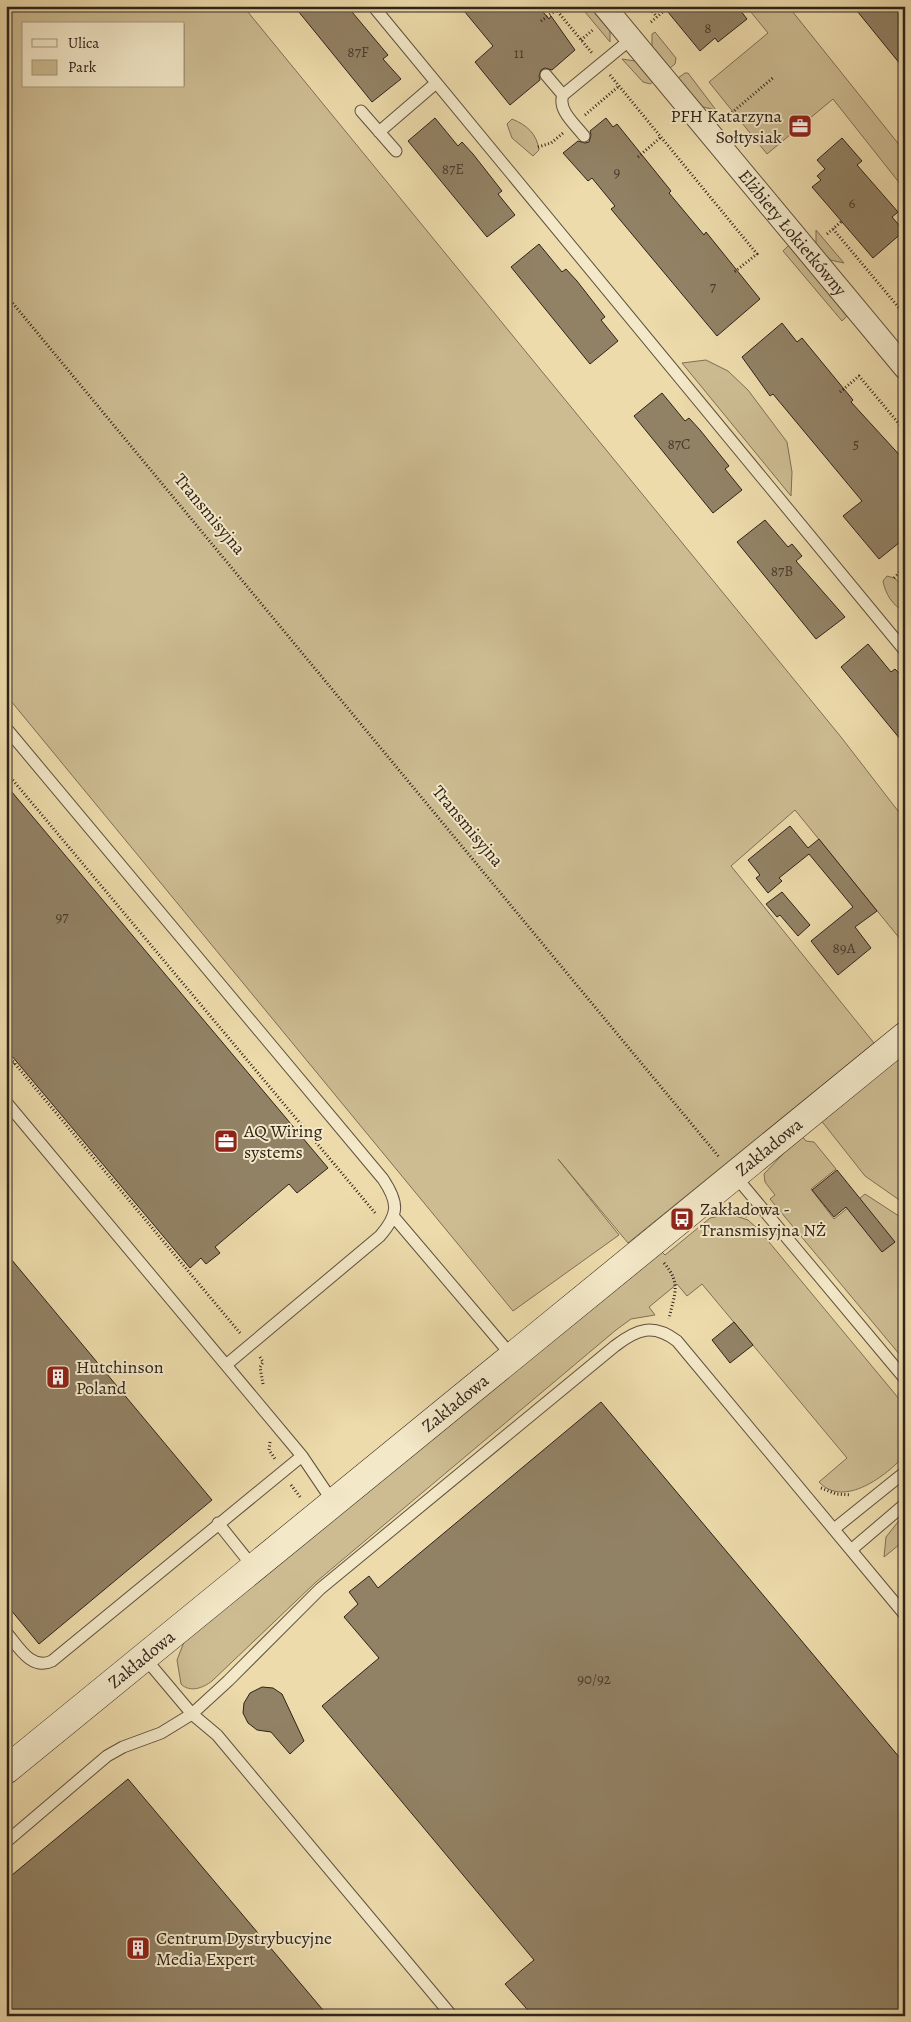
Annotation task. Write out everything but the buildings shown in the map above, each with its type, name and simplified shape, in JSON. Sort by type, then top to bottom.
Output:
[{"type":"street","name":"Elżbiety Łokietkówny","points":[[604,6],[903,363]]},
{"type":"street","name":"Zakładowa","points":[[6,1770],[512,1356],[736,1177],[905,1036]]},
{"type":"lane","points":[[373,6],[905,651]]},
{"type":"lane","points":[[584,136],[562,108],[561,101],[563,95],[631,39]]},
{"type":"lane","points":[[546,75],[563,95]]},
{"type":"lane","points":[[379,132],[436,83]]},
{"type":"lane","points":[[362,111],[396,151]]},
{"type":"lane","points":[[6,728],[383,1179],[396,1205],[393,1216],[380,1236],[226,1365]]},
{"type":"lane","points":[[6,1102],[302,1456],[333,1502]]},
{"type":"lane","points":[[736,1177],[905,1379]]},
{"type":"lane","points":[[393,1216],[512,1356]]},
{"type":"lane","points":[[6,1842],[107,1756],[123,1747],[161,1733],[192,1714],[320,1590],[615,1346],[628,1336],[650,1328],[666,1332],[677,1341],[905,1615]]},
{"type":"lane","points":[[6,1632],[29,1659],[44,1665],[52,1661],[302,1456]]},
{"type":"lane","points":[[834,1529],[905,1472]]},
{"type":"lane","points":[[851,1550],[905,1504]]},
{"type":"lane","points":[[218,1523],[254,1568]]},
{"type":"lane","points":[[144,1657],[192,1714],[218,1735],[452,2016]]},
{"type":"path","points":[[648,6],[657,17]]},
{"type":"path","points":[[541,21],[554,8],[757,254],[734,273]]},
{"type":"path","points":[[651,22],[665,10]]},
{"type":"path","points":[[581,40],[594,29]]},
{"type":"path","points":[[729,115],[774,77]]},
{"type":"path","points":[[638,157],[661,137]]},
{"type":"path","points":[[827,234],[842,221]]},
{"type":"path","points":[[833,229],[905,315]]},
{"type":"path","name":"Transmisyjna","points":[[6,295],[736,1177]]},
{"type":"path","points":[[840,392],[859,376],[905,431]]},
{"type":"path","points":[[894,578],[905,567]]},
{"type":"path","points":[[6,772],[376,1214],[374,1219]]},
{"type":"path","points":[[6,1053],[240,1332],[263,1362],[260,1367],[261,1378],[269,1394],[258,1403]]},
{"type":"path","points":[[6,1071],[15,1064]]},
{"type":"path","points":[[720,1211],[730,1211],[750,1218]]},
{"type":"path","points":[[659,1256],[674,1274],[676,1285],[668,1324]]},
{"type":"path","points":[[240,1332],[247,1326]]},
{"type":"path","points":[[892,1386],[905,1400]]},
{"type":"path","points":[[816,1483],[822,1489],[836,1494],[854,1494]]},
{"type":"green space","points":[[6,6],[243,6],[841,737],[905,820],[905,945],[795,810],[731,866],[874,1043],[628,1243],[558,1159],[619,1235],[513,1311],[6,695]]},
{"type":"green space","points":[[580,6],[589,6],[610,31],[610,42]]},
{"type":"green space","points":[[746,6],[788,6],[905,152],[905,190],[833,99],[767,154],[709,82],[768,33]]},
{"type":"green space","points":[[655,32],[676,58],[675,64],[670,68],[652,47],[652,34]]},
{"type":"green space","points":[[622,59],[635,61],[653,82],[650,84],[643,82]]},
{"type":"green space","points":[[688,73],[716,110],[703,107],[678,78]]},
{"type":"green space","points":[[512,119],[527,127],[534,135],[539,150],[533,156],[512,138],[507,124]]},
{"type":"green space","points":[[816,230],[844,263],[830,260],[816,244]]},
{"type":"green space","points":[[789,245],[847,316],[842,321],[783,251]]},
{"type":"green space","points":[[706,360],[728,371],[748,390],[787,442],[792,472],[791,496],[682,363]]},
{"type":"green space","points":[[887,576],[894,578],[905,587],[905,611],[893,603],[888,595],[883,581]]},
{"type":"green space","points":[[905,1049],[905,1204],[865,1176],[820,1119]]},
{"type":"green space","points":[[801,1135],[806,1141],[814,1142],[836,1169],[811,1189],[834,1219],[865,1194],[905,1220],[905,1361],[770,1199],[775,1195],[765,1182],[764,1174]]},
{"type":"green space","points":[[730,1214],[748,1220],[759,1230],[905,1406],[905,1455],[897,1463],[865,1486],[852,1491],[840,1492],[829,1489],[819,1482],[847,1458],[702,1284],[687,1296],[677,1284],[649,1307],[655,1315],[631,1319],[616,1330],[316,1582],[212,1681],[197,1689],[188,1688],[181,1684],[177,1660],[184,1642],[660,1250],[665,1255],[710,1218]]},
{"type":"green space","points":[[905,1513],[905,1540],[884,1557],[886,1537]]},
{"type":"place","name":"PFH Katarzyna Sołtysiak","points":[[800,126]]},
{"type":"place","name":"AQ Wiring systems","points":[[226,1141]]},
{"type":"place","name":"Zakładowa - Transmisyjna NŻ","points":[[682,1219]]},
{"type":"place","name":"Hutchinson Poland","points":[[58,1377]]},
{"type":"place","name":"Centrum Dystrybucyjne Media Expert","points":[[138,1948]]}]
